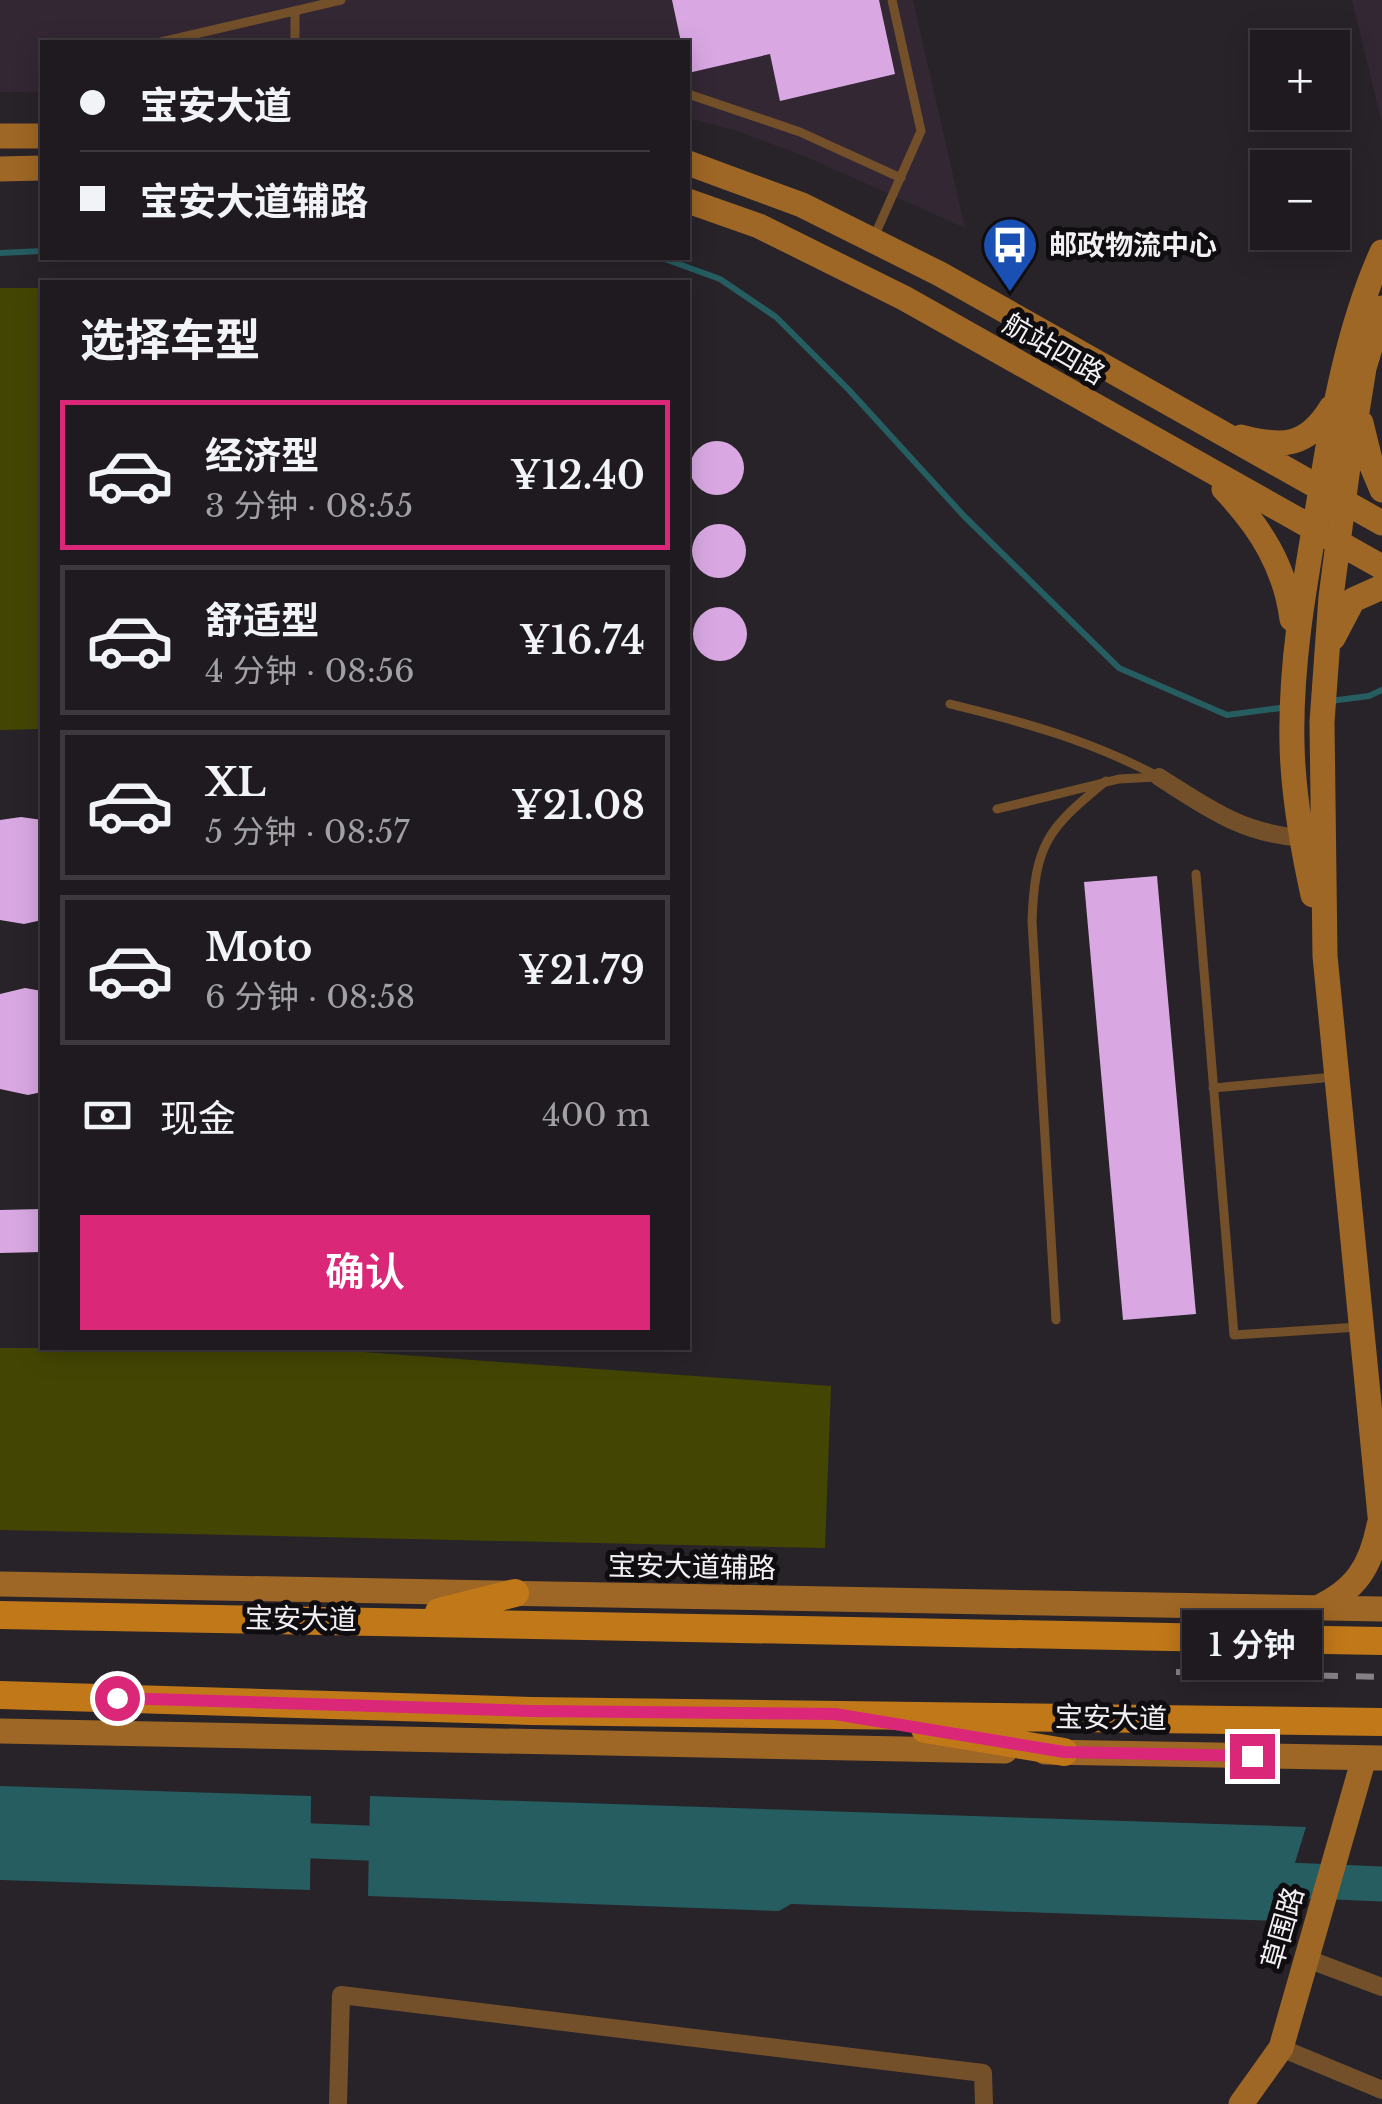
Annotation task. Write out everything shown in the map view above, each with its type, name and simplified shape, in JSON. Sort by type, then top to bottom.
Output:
[{"type":"main road","points":[[402,1621],[515,1593]]},
{"type":"main road","name":"宝安大道","points":[[0,1615],[1382,1641]]},
{"type":"main road","name":"宝安大道","points":[[0,1695],[531,1711],[1382,1722]]},
{"type":"main road","points":[[835,1714],[1064,1752]]},
{"type":"street","points":[[0,136],[40,136]]},
{"type":"street","name":"航站四路","points":[[690,164],[802,205],[873,240],[1382,523]]},
{"type":"street","points":[[0,169],[40,168]]},
{"type":"street","name":"航站四路","points":[[690,202],[759,226],[825,256],[1382,567]]},
{"type":"street","points":[[1317,1608],[1357,1582],[1380,1530],[1326,956],[1323,785],[1324,667],[1338,544],[1332,497],[1360,311],[1382,252]]},
{"type":"street","points":[[1202,423],[1245,438],[1288,443],[1303,439],[1348,400],[1364,368],[1382,308]]},
{"type":"street","points":[[1348,400],[1382,490]]},
{"type":"street","points":[[1204,469],[1256,527],[1274,556],[1287,590],[1296,654]]},
{"type":"street","points":[[1326,956],[1301,838],[1292,744],[1296,654],[1314,531],[1332,497]]},
{"type":"street","points":[[1324,667],[1344,612],[1353,600],[1382,588]]},
{"type":"street","points":[[1159,777],[1237,825],[1301,838]]},
{"type":"street","name":"宝安大道辅路","points":[[0,1584],[1382,1609]]},
{"type":"street","points":[[0,1731],[1373,1758]]},
{"type":"street","name":"草围路","points":[[1241,2104],[1281,2048],[1351,1805],[1373,1758]]},
{"type":"street","points":[[1306,1958],[1382,1987]]},
{"type":"street","points":[[338,2104],[341,1995],[983,2073],[984,2104]]},
{"type":"street","points":[[1281,2048],[1382,2090]]},
{"type":"lane","points":[[170,40],[341,0]]},
{"type":"lane","points":[[873,240],[922,130],[892,0]]},
{"type":"lane","points":[[294,40],[295,11]]},
{"type":"lane","points":[[690,95],[800,132],[900,178]]},
{"type":"lane","points":[[950,704],[1067,735],[1159,777]]},
{"type":"lane","points":[[997,809],[1106,782],[1159,777]]},
{"type":"lane","points":[[1056,1320],[1032,921],[1034,879],[1039,853],[1053,830],[1106,782]]},
{"type":"lane","points":[[1196,874],[1234,1335],[1360,1327]]},
{"type":"lane","points":[[1213,1088],[1337,1077]]},
{"type":"shaded area","points":[[0,0],[913,0],[965,228],[809,158],[738,131],[690,119],[690,40],[40,40],[40,92],[0,92]]},
{"type":"shaded area","points":[[1352,0],[1382,0],[1382,123]]},
{"type":"shaded area","points":[[0,288],[40,288],[40,729],[0,730]]},
{"type":"shaded area","points":[[0,1348],[336,1350],[831,1386],[825,1548],[0,1530]]},
{"type":"water","points":[[0,1786],[311,1796],[310,1890],[0,1880]]},
{"type":"water","points":[[370,1796],[1306,1827],[1277,1921],[791,1904],[779,1911],[368,1896]]},
{"type":"building","points":[[672,0],[879,0],[895,74],[780,101],[770,54],[690,73],[690,40],[681,40]]},
{"type":"building","points":[[717,441],[736,449],[744,468],[736,487],[717,495],[698,487],[690,468],[698,449]]},
{"type":"building","points":[[719,524],[738,532],[746,551],[738,570],[719,578],[700,570],[692,551],[700,532]]},
{"type":"building","points":[[720,607],[739,615],[747,634],[739,653],[720,661],[701,653],[693,634],[701,615]]},
{"type":"building","points":[[0,820],[40,820],[40,920],[24,924],[0,920]]},
{"type":"building","points":[[1157,876],[1196,1314],[1123,1320],[1084,882]]},
{"type":"building","points":[[25,988],[40,991],[40,1092],[28,1095],[0,1089],[0,994]]},
{"type":"building","points":[[40,1209],[40,1252],[0,1253],[0,1210]]},
{"type":"waterway","points":[[0,253],[40,251]]},
{"type":"waterway","points":[[668,260],[720,279],[776,317],[964,516],[1119,668],[1227,715],[1288,707]]},
{"type":"waterway","points":[[1330,701],[1369,696],[1382,690]]},
{"type":"waterway","points":[[264,1839],[417,1845]]},
{"type":"waterway","points":[[1243,1878],[1382,1884]]},
{"type":"railway","points":[[1176,1672],[1382,1677]]},
{"type":"place","name":"邮政物流中心","points":[[1010,294]]},
{"type":"route","points":[[117,1698],[531,1711],[835,1714],[1064,1752],[1252,1756]]}]
